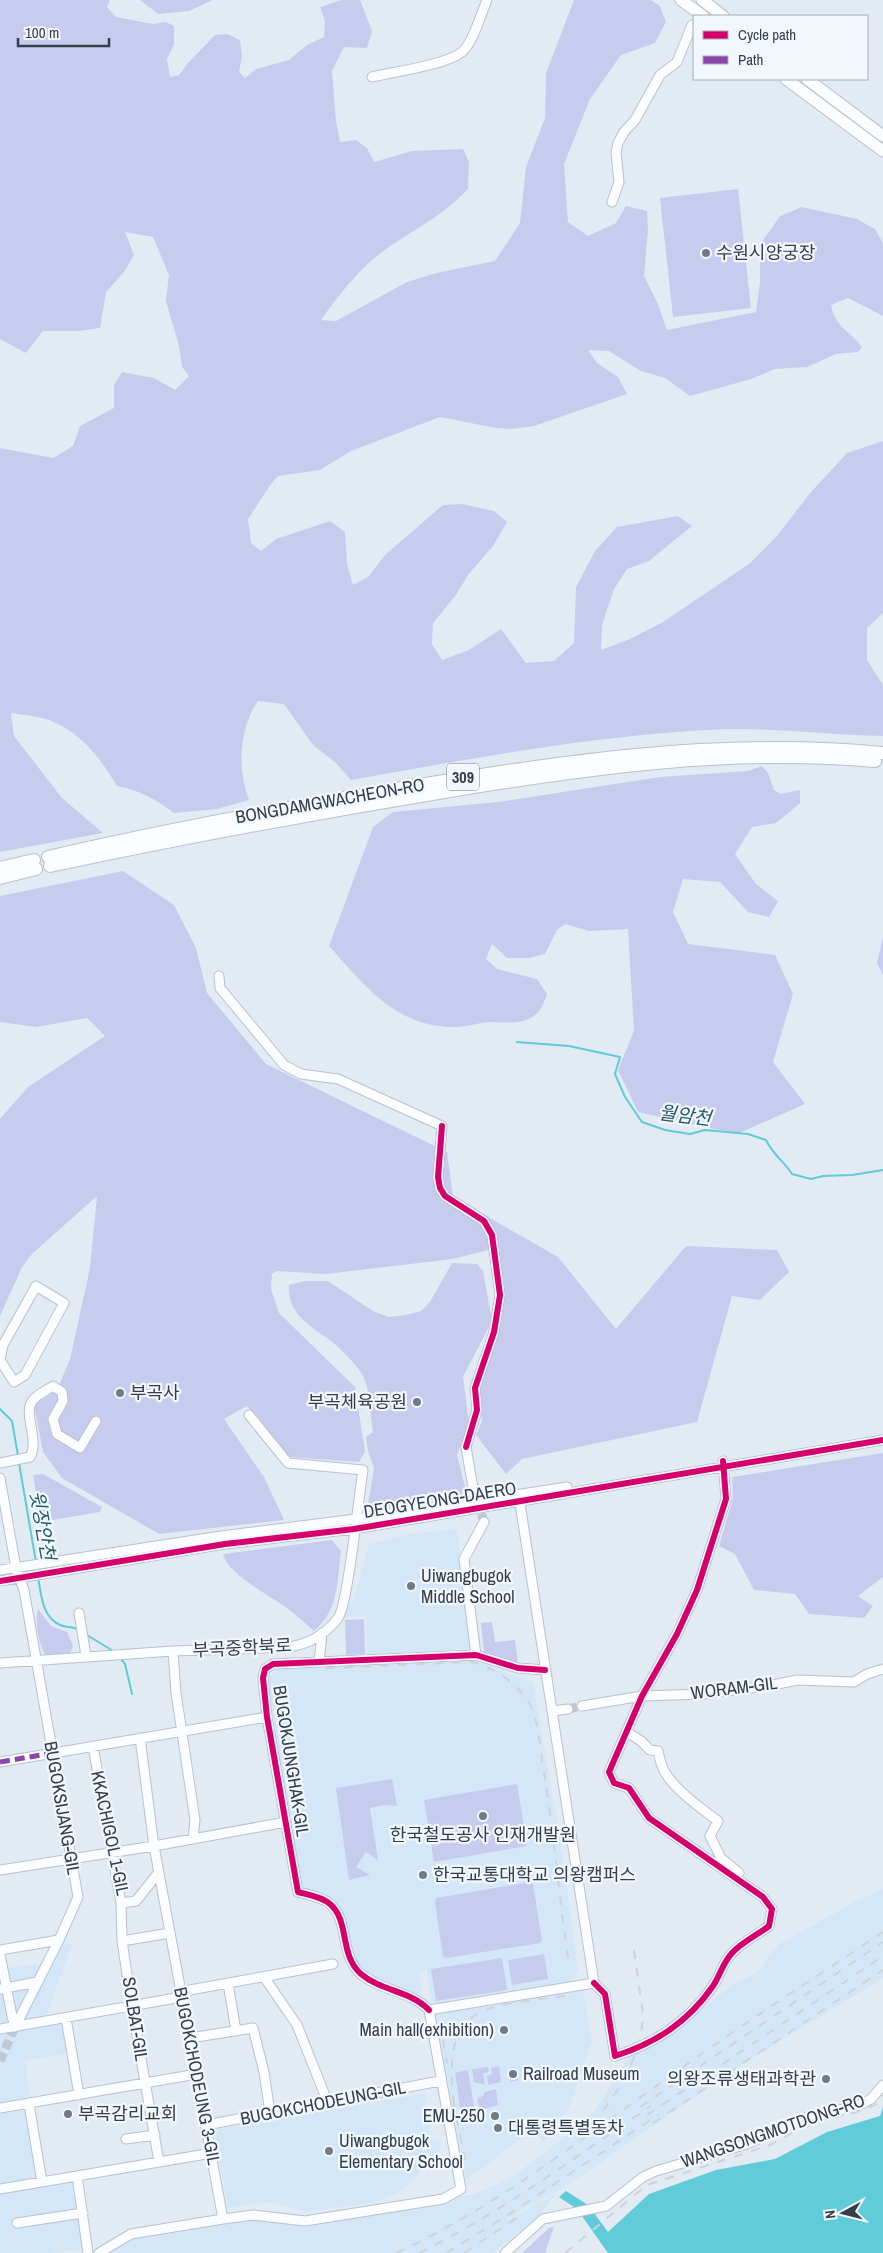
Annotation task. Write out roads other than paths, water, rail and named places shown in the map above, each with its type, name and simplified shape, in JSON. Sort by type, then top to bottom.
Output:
[{"type":"highway","name":"BONGDAMGWACHEON-RO","points":[[883,753],[838,749],[754,748],[674,751],[590,758],[486,773],[152,834],[49,862],[366,805],[584,771],[668,761],[746,757],[883,762]]},
{"type":"highway","points":[[0,868],[35,865],[0,878]]},
{"type":"main road","points":[[681,0],[702,15]]},
{"type":"main road","points":[[702,0],[722,15]]},
{"type":"main road","points":[[787,80],[883,151]]},
{"type":"main road","points":[[808,80],[883,136]]},
{"type":"street","points":[[372,76],[444,60],[462,52],[468,44],[487,0]]},
{"type":"street","points":[[612,202],[619,182],[616,152],[618,143],[624,132],[635,120],[660,74],[677,62],[692,25]]},
{"type":"street","points":[[219,976],[220,988],[284,1064],[301,1074],[338,1079],[442,1126],[438,1177],[440,1188],[445,1196],[484,1221],[492,1235],[500,1295],[494,1332],[475,1388],[477,1410],[466,1447],[474,1488]]},
{"type":"street","points":[[36,1286],[64,1303],[25,1375],[14,1382],[0,1359],[3,1345],[36,1286]]},
{"type":"street","points":[[3,1462],[30,1457],[34,1450],[29,1406],[34,1399],[53,1386],[62,1392],[63,1401],[52,1419],[57,1434],[80,1448],[96,1421]]},
{"type":"street","name":"부곡중학북로","points":[[85,1652],[102,1656],[126,1656],[173,1651],[289,1647],[307,1644],[339,1617],[345,1590],[363,1470],[288,1463],[249,1415]]},
{"type":"street","name":"DEOGYEONG-DAERO","points":[[0,1570],[22,1572],[41,1570],[225,1544],[354,1529],[883,1435]]},
{"type":"street","name":"DEOGYEONG-DAERO","points":[[723,1463],[883,1440]]},
{"type":"street","points":[[723,1463],[726,1499],[697,1590],[677,1634],[642,1696],[609,1772],[614,1783],[629,1788],[649,1818],[738,1875]]},
{"type":"street","name":"BUGOKSIJANG-GIL","points":[[0,1478],[22,1572],[78,1897],[59,1940],[16,2026]]},
{"type":"street","points":[[520,1498],[594,1983],[605,1994],[615,2056],[637,2049],[660,2038],[698,2005],[714,1985],[720,1969],[733,1952],[769,1926],[772,1909],[764,1897],[721,1858],[710,1836],[718,1821],[691,1800],[667,1776],[658,1750],[650,1750],[641,1741],[627,1732]]},
{"type":"street","name":"DEOGYEONG-DAERO","points":[[41,1570],[221,1536],[520,1498]]},
{"type":"street","points":[[476,1654],[464,1558],[484,1522]]},
{"type":"street","name":"DEOGYEONG-DAERO","points":[[0,1581],[22,1572]]},
{"type":"street","points":[[0,1663],[36,1661],[85,1652],[79,1612]]},
{"type":"street","points":[[319,1662],[322,1633]]},
{"type":"street","points":[[173,1651],[195,1820],[193,1839]]},
{"type":"street","name":"BUGOKJUNGHAK-GIL","points":[[429,2010],[421,2002],[379,1985],[362,1974],[354,1966],[348,1955],[339,1918],[332,1905],[298,1892],[267,1717],[263,1678],[266,1669],[273,1664],[476,1654],[518,1668],[545,1670]]},
{"type":"street","name":"WORAM-GIL","points":[[582,1706],[642,1696],[703,1694],[768,1686],[797,1680],[854,1682],[867,1674],[883,1670]]},
{"type":"street","points":[[552,1711],[568,1708]]},
{"type":"street","points":[[0,1762],[267,1717]]},
{"type":"street","name":"BUGOKCHODEUNG 3-GIL","points":[[140,1738],[154,1846],[223,2219]]},
{"type":"street","name":"KKACHIGOL 1-GIL","points":[[93,1746],[120,1903],[136,1901],[159,1872]]},
{"type":"street","points":[[0,1870],[154,1846],[286,1822]]},
{"type":"street","name":"SOLBAT-GIL","points":[[120,1903],[122,1941],[159,2162]]},
{"type":"street","points":[[122,1941],[170,1933]]},
{"type":"street","points":[[16,2026],[3,1988],[0,1952],[59,1940]]},
{"type":"street","points":[[0,2029],[132,2007],[176,1998],[190,1990],[333,1964]]},
{"type":"street","points":[[264,1976],[297,2026],[328,2103]]},
{"type":"street","points":[[3,1988],[37,1982]]},
{"type":"street","points":[[228,1983],[236,2031]]},
{"type":"street","points":[[99,2253],[131,2234],[223,2219],[253,2215],[305,2221],[443,2200],[460,2189],[429,2010],[594,1983]]},
{"type":"street","points":[[66,2018],[79,2095]]},
{"type":"street","points":[[190,2038],[253,2028],[264,2072],[270,2113]]},
{"type":"street","points":[[0,2108],[197,2074]]},
{"type":"street","name":"BUGOKCHODEUNG-GIL","points":[[206,2125],[440,2081]]},
{"type":"street","name":"WANGSONGMOTDONG-RO","points":[[505,2253],[543,2219],[606,2206],[642,2177],[656,2171],[747,2144],[807,2117],[860,2105],[871,2098],[883,2085]]},
{"type":"street","points":[[29,2104],[42,2182]]},
{"type":"street","points":[[126,2138],[154,2135]]},
{"type":"street","points":[[0,2189],[212,2153]]},
{"type":"street","points":[[77,2176],[88,2253]]},
{"type":"street","points":[[17,2223],[83,2213]]},
{"type":"water","points":[[883,2107],[883,2253],[608,2253],[577,2209],[559,2197],[566,2191],[588,2205],[608,2232],[649,2194],[716,2170],[775,2159],[827,2132],[880,2116]]},
{"type":"waterway","name":"월암천","points":[[517,1042],[569,1046],[620,1057],[615,1074],[625,1097],[642,1122],[665,1130],[690,1134],[705,1130],[748,1134],[766,1140],[792,1174],[811,1179],[883,1170]]},
{"type":"waterway","name":"윗장안천","points":[[0,1409],[12,1421],[18,1456]]},
{"type":"waterway","name":"윗장안천","points":[[19,1463],[36,1562]]},
{"type":"waterway","name":"윗장안천","points":[[38,1577],[43,1604],[49,1617],[60,1625],[79,1630]]},
{"type":"waterway","name":"윗장안천","points":[[85,1634],[115,1652]]},
{"type":"waterway","name":"윗장안천","points":[[120,1658],[125,1664],[132,1694]]},
{"type":"tunnel","points":[[473,1488],[484,1522]]},
{"type":"tunnel","points":[[568,1709],[582,1706]]},
{"type":"tunnel","points":[[0,2061],[15,2027]]},
{"type":"railway","points":[[326,1668],[472,1662],[481,1664],[498,1673],[514,1684],[520,1691],[531,1707],[538,1729],[569,1964]]},
{"type":"railway","points":[[396,2253],[471,2214],[542,2168],[729,2035],[883,1932]]},
{"type":"railway","points":[[640,2107],[883,1942]]},
{"type":"railway","points":[[592,2125],[611,2100],[627,2073],[642,2029],[643,2013],[633,1943]]},
{"type":"railway","points":[[647,2115],[883,1956]]},
{"type":"railway","points":[[653,2123],[883,1970]]},
{"type":"railway","points":[[454,2104],[452,2070],[455,2045],[463,2027],[476,2015],[493,2008],[570,1995]]},
{"type":"railway","points":[[440,2022],[447,2064]]},
{"type":"railway","points":[[565,2253],[647,2185],[770,2145],[798,2130],[825,2119],[851,2114],[875,2105],[883,2095]]},
{"type":"railway","points":[[453,2099],[467,2170]]},
{"type":"railway","points":[[419,2253],[508,2202],[651,2106]]},
{"type":"railway","points":[[446,2253],[505,2217],[658,2115]]},
{"type":"railway","points":[[464,2253],[518,2217]]},
{"type":"place","name":"수원시양궁장","points":[[706,253]]},
{"type":"place","name":"부곡사","points":[[120,1393]]},
{"type":"place","name":"부곡체육공원","points":[[417,1402]]},
{"type":"place","name":"Uiwangbugok Middle School","points":[[411,1586]]},
{"type":"place","name":"한국철도공사 인재개발원","points":[[483,1816]]},
{"type":"place","name":"한국교통대학교 의왕캠퍼스","points":[[423,1875]]},
{"type":"place","name":"Main hall(exhibition)","points":[[504,2030]]},
{"type":"place","name":"Railroad Museum","points":[[513,2074]]},
{"type":"place","name":"의왕조류생태과학관","points":[[826,2079]]},
{"type":"place","name":"부곡감리교회","points":[[68,2114]]},
{"type":"place","name":"EMU-250","points":[[495,2116]]},
{"type":"place","name":"대통령특별동차","points":[[498,2128]]},
{"type":"place","name":"Uiwangbugok Elementary School","points":[[329,2151]]}]
